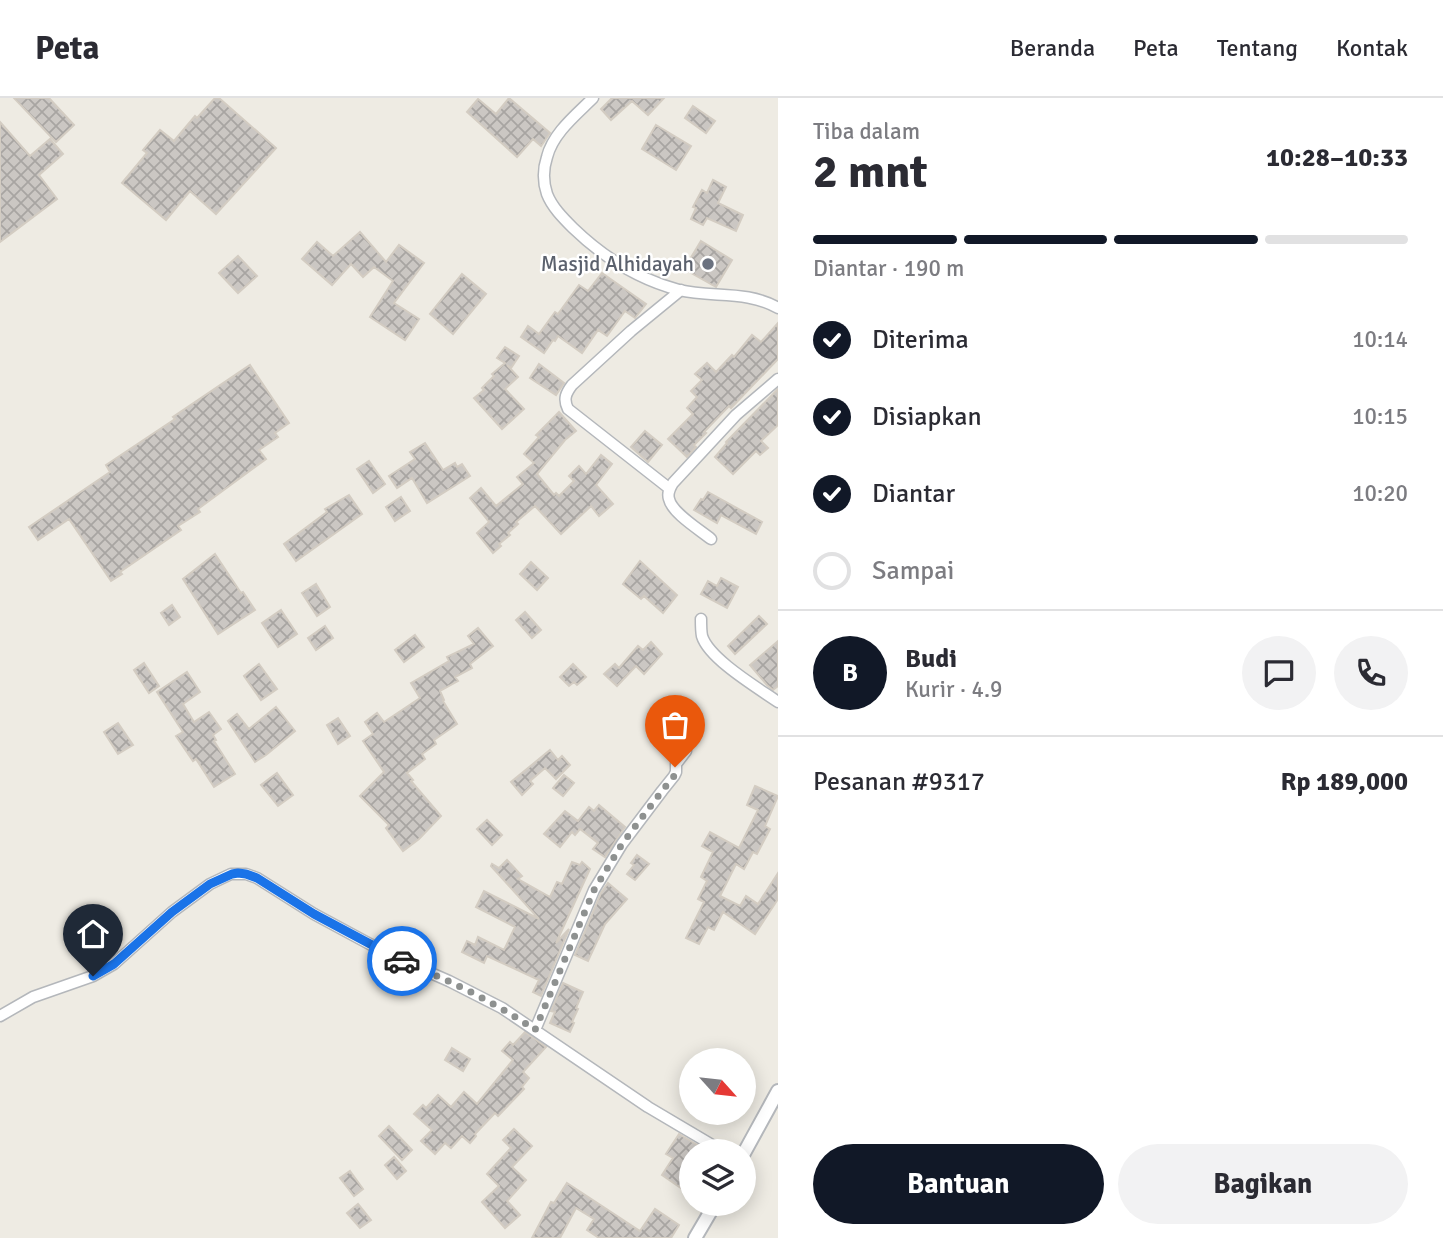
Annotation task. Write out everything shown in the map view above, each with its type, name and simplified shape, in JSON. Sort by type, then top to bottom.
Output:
[{"type":"street","points":[[593,98],[569,122],[552,144],[547,156],[544,182],[548,196],[565,220],[615,263],[654,282],[681,290],[760,300],[778,309]]},
{"type":"street","points":[[670,489],[568,409],[565,400],[572,385],[681,290]]},
{"type":"street","points":[[712,539],[674,510],[669,502],[670,489],[736,415],[778,379]]},
{"type":"street","points":[[701,619],[703,637],[710,650],[731,669],[778,702]]},
{"type":"street","points":[[535,1030],[594,890],[622,844],[674,776],[677,761],[685,751]]},
{"type":"street","points":[[0,1016],[33,997],[93,976],[114,964],[172,912],[210,884],[232,874],[246,874],[392,956],[495,1004],[648,1107],[702,1139]]},
{"type":"street","points":[[752,1139],[778,1091]]},
{"type":"street","points":[[695,1238],[708,1216]]},
{"type":"building","points":[[14,98],[49,98],[74,125],[56,142]]},
{"type":"building","points":[[215,98],[219,98],[276,148],[216,214],[190,191],[166,220],[122,183],[147,153],[143,150],[160,130],[174,141]]},
{"type":"building","points":[[509,98],[550,133],[541,146],[533,139],[517,157],[467,112],[478,99],[496,114]]},
{"type":"building","points":[[612,98],[664,98],[648,115],[632,101],[611,120],[601,109]]},
{"type":"building","points":[[693,106],[715,121],[706,133],[685,118]]},
{"type":"building","points":[[0,122],[30,156],[50,139],[63,154],[39,175],[57,199],[0,242]]},
{"type":"building","points":[[656,125],[691,146],[676,170],[642,149]]},
{"type":"building","points":[[713,180],[726,187],[718,203],[743,215],[736,231],[707,218],[703,225],[691,219],[696,208],[693,207],[702,190],[707,193]]},
{"type":"building","points":[[360,232],[386,262],[399,245],[424,263],[394,303],[419,319],[405,340],[370,317],[393,281],[374,267],[363,277],[351,264],[332,285],[302,259],[317,242],[333,256]]},
{"type":"building","name":"Masjid Alhidayah","points":[[701,241],[732,260],[716,287],[684,269]]},
{"type":"building","points":[[238,256],[257,276],[238,293],[219,273]]},
{"type":"building","points":[[602,273],[646,304],[635,318],[625,311],[607,336],[598,330],[582,353],[558,336],[544,353],[521,337],[528,326],[539,334],[579,285],[588,291]]},
{"type":"building","points":[[462,274],[486,294],[453,334],[430,314]]},
{"type":"building","points":[[778,323],[778,359],[704,432],[706,433],[687,457],[668,439],[693,414],[687,408],[697,397],[691,391],[702,380],[695,374],[707,363],[716,372],[732,355],[734,357],[752,335],[761,342]]},
{"type":"building","points":[[505,347],[519,356],[511,368],[507,365],[518,377],[505,389],[524,409],[502,429],[474,398],[484,390],[482,388],[494,376],[492,374],[505,363],[497,358]]},
{"type":"building","points":[[539,364],[564,383],[556,395],[530,378]]},
{"type":"building","points":[[250,365],[289,423],[275,433],[278,437],[259,450],[266,459],[198,509],[200,512],[178,526],[181,530],[111,581],[69,519],[38,540],[29,527],[110,472],[106,465]]},
{"type":"building","points":[[778,389],[778,425],[761,441],[768,448],[760,455],[756,451],[733,474],[715,457],[726,442]]},
{"type":"building","points":[[559,412],[576,431],[565,440],[537,474],[554,495],[556,493],[559,496],[574,481],[569,476],[579,466],[586,474],[601,455],[612,464],[596,485],[613,504],[599,516],[591,506],[561,534],[535,506],[516,522],[518,524],[508,533],[510,535],[493,553],[477,533],[489,522],[470,498],[481,488],[496,506],[523,484],[517,477],[534,463],[524,454],[539,437],[536,435]]},
{"type":"building","points":[[645,431],[662,445],[648,462],[631,447]]},
{"type":"building","points":[[425,443],[443,470],[455,463],[457,467],[462,464],[470,476],[427,503],[412,478],[397,488],[389,476],[415,459],[410,452]]},
{"type":"building","points":[[369,461],[385,484],[373,493],[357,469]]},
{"type":"building","points":[[708,492],[762,522],[756,534],[721,515],[717,523],[694,510]]},
{"type":"building","points":[[349,495],[362,514],[296,561],[284,544],[327,512],[325,509]]},
{"type":"building","points":[[401,497],[410,511],[395,521],[386,507]]},
{"type":"building","points":[[215,554],[255,610],[218,634],[183,579]]},
{"type":"building","points":[[640,561],[677,595],[663,613],[644,596],[641,599],[623,584]]},
{"type":"building","points":[[531,562],[548,578],[537,590],[520,574]]},
{"type":"building","points":[[721,578],[738,587],[727,608],[701,594],[708,581],[717,586]]},
{"type":"building","points":[[316,584],[330,607],[317,616],[302,593]]},
{"type":"building","points":[[172,605],[180,617],[169,625],[161,613]]},
{"type":"building","points":[[281,610],[297,634],[278,647],[262,623]]},
{"type":"building","points":[[525,612],[541,630],[532,638],[516,620]]},
{"type":"building","points":[[759,616],[767,624],[735,654],[728,646]]},
{"type":"building","points":[[325,626],[333,638],[316,650],[308,638]]},
{"type":"building","points":[[478,628],[493,646],[470,664],[472,668],[455,677],[458,681],[440,691],[457,724],[434,740],[436,744],[422,754],[425,759],[407,773],[441,816],[403,851],[386,828],[389,825],[360,796],[384,772],[363,741],[373,734],[365,722],[377,713],[384,722],[420,698],[411,683],[449,661],[447,657],[474,644],[468,636]]},
{"type":"building","points":[[415,635],[424,647],[404,662],[395,650]]},
{"type":"building","points":[[778,641],[778,686],[773,690],[750,665]]},
{"type":"building","points":[[651,642],[662,654],[644,674],[636,666],[617,686],[604,674],[615,664],[619,668],[638,646],[643,650]]},
{"type":"building","points":[[144,663],[159,686],[149,693],[134,670]]},
{"type":"building","points":[[259,664],[277,689],[261,700],[244,676]]},
{"type":"building","points":[[573,664],[586,677],[577,685],[574,682],[569,686],[560,677]]},
{"type":"building","points":[[187,672],[200,692],[183,704],[194,722],[209,712],[221,729],[213,735],[216,740],[214,741],[235,774],[214,787],[196,759],[193,761],[176,736],[183,732],[157,692]]},
{"type":"building","points":[[276,707],[295,731],[255,762],[228,721],[237,714],[249,729]]},
{"type":"building","points":[[338,718],[350,736],[338,744],[327,725]]},
{"type":"building","points":[[118,723],[133,745],[118,754],[104,732]]},
{"type":"building","points":[[550,750],[558,760],[562,756],[570,765],[556,779],[545,768],[530,781],[533,784],[522,795],[511,782]]},
{"type":"building","points":[[277,773],[293,795],[278,806],[261,785]]},
{"type":"building","points":[[564,775],[574,783],[563,796],[553,788]]},
{"type":"building","points":[[755,786],[778,796],[765,826],[770,829],[757,854],[753,852],[744,869],[736,864],[720,896],[740,906],[746,896],[758,904],[778,873],[778,899],[755,934],[723,912],[714,930],[708,927],[699,944],[686,938],[704,902],[698,899],[707,881],[701,877],[713,852],[702,846],[710,832],[739,848],[758,810],[747,805]]},
{"type":"building","points":[[599,805],[625,827],[605,857],[593,849],[598,843],[580,829],[575,835],[572,832],[560,847],[544,834],[565,811],[578,821],[589,807],[594,811]]},
{"type":"building","points":[[487,820],[502,835],[492,845],[477,829]]},
{"type":"building","points":[[637,855],[649,864],[635,880],[627,874]]},
{"type":"building","points":[[507,860],[522,876],[518,879],[550,897],[557,882],[562,884],[572,862],[580,865],[582,862],[590,869],[556,943],[569,929],[541,996],[533,992],[539,980],[487,956],[484,963],[462,952],[467,941],[475,945],[478,937],[504,950],[515,927],[476,907],[484,891],[539,919],[491,866],[492,864],[499,868]]},
{"type":"building","points":[[608,883],[627,899],[605,924],[588,961],[575,955],[601,893]]},
{"type":"building","points":[[563,983],[583,992],[570,1032],[550,1023],[555,1012],[551,1011]]},
{"type":"building","points":[[525,1032],[546,1047],[523,1072],[529,1078],[522,1087],[524,1089],[498,1116],[495,1113],[470,1143],[462,1136],[451,1148],[445,1143],[435,1154],[421,1141],[432,1130],[414,1114],[423,1105],[426,1108],[438,1095],[451,1107],[464,1092],[477,1104],[513,1060],[502,1051],[510,1042],[513,1045]]},
{"type":"building","points":[[452,1048],[470,1059],[463,1071],[445,1060]]},
{"type":"building","points":[[389,1126],[412,1150],[402,1160],[379,1136]]},
{"type":"building","points":[[514,1129],[532,1146],[512,1167],[526,1180],[507,1201],[520,1215],[505,1228],[482,1202],[499,1186],[487,1174],[511,1148],[503,1140]]},
{"type":"building","points":[[679,1134],[687,1139],[679,1139],[679,1187],[662,1175],[673,1158],[666,1154]]},
{"type":"building","points":[[394,1157],[406,1171],[397,1179],[385,1165]]},
{"type":"building","points":[[350,1171],[363,1189],[354,1196],[340,1178]]},
{"type":"building","points":[[567,1183],[640,1231],[655,1209],[679,1225],[671,1238],[599,1238],[587,1230],[594,1219],[576,1208],[560,1238],[532,1238],[551,1202],[554,1203]]},
{"type":"building","points":[[358,1204],[371,1220],[360,1228],[347,1213]]},
{"type":"way so far","points":[[402,961],[487,1000],[535,1030],[594,890],[622,844],[674,776],[675,767]]},
{"type":"place","name":"Masjid Alhidayah","points":[[708,264]]},
{"type":"route","points":[[93,976],[114,964],[172,912],[210,884],[238,873],[257,878],[314,914],[402,961]]}]
